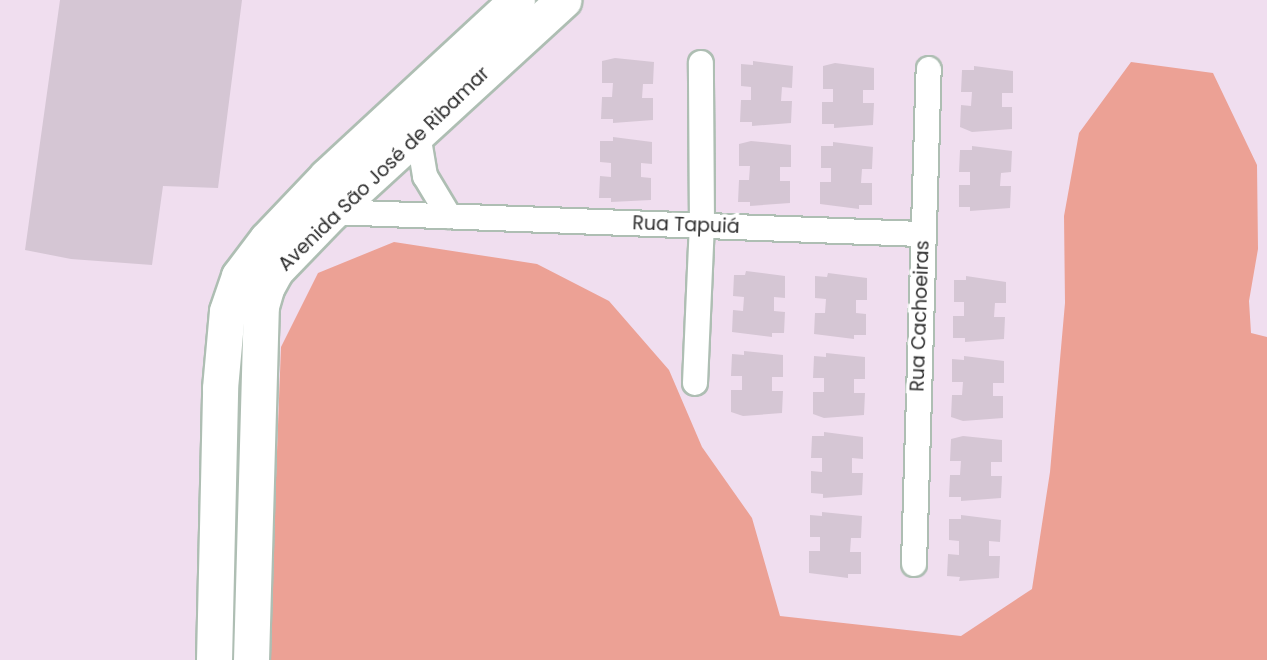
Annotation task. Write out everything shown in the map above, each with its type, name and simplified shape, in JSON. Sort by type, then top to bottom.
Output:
[{"type":"street","name":"Avenida São José de Ribamar","points":[[251,660],[261,306],[276,270],[332,212],[374,153],[517,0]]},
{"type":"street","name":"Avenida São José de Ribamar","points":[[214,660],[220,388],[232,293],[248,261],[267,239],[374,153],[418,134],[563,0]]},
{"type":"street","points":[[695,383],[702,225],[701,64]]},
{"type":"street","name":"Rua Cachoeiras","points":[[914,564],[929,69]]},
{"type":"street","points":[[418,134],[425,176],[449,216]]},
{"type":"street","name":"Rua Tapuiá","points":[[332,212],[922,234]]},
{"type":"shaded area","points":[[1131,62],[1213,73],[1257,165],[1258,249],[1249,301],[1251,333],[1267,337],[1267,660],[269,660],[281,347],[318,273],[394,242],[537,264],[609,301],[669,370],[702,447],[752,518],[780,616],[961,636],[1032,589],[1050,472],[1065,303],[1064,216],[1079,133]]},
{"type":"building","points":[[60,0],[242,0],[218,188],[163,186],[152,265],[71,259],[25,250]]},
{"type":"building","points":[[615,58],[654,62],[653,84],[643,84],[642,98],[653,98],[653,120],[613,123],[613,119],[601,119],[602,97],[612,97],[613,83],[602,83],[602,61]]},
{"type":"building","points":[[753,61],[793,66],[792,88],[782,87],[781,101],[792,101],[791,123],[752,126],[752,122],[740,122],[741,100],[751,100],[751,87],[741,86],[741,64],[753,65]]},
{"type":"building","points":[[835,63],[874,68],[874,90],[863,90],[863,103],[874,103],[873,125],[834,128],[834,124],[822,124],[822,102],[833,102],[833,89],[823,89],[823,66]]},
{"type":"building","points":[[974,66],[1013,71],[1013,93],[1002,93],[1002,107],[1012,107],[1012,129],[972,132],[960,127],[961,105],[971,106],[972,92],[961,92],[962,70],[974,70]]},
{"type":"building","points":[[613,137],[652,142],[652,164],[641,163],[641,177],[651,178],[651,200],[611,202],[611,198],[599,198],[600,176],[611,177],[611,163],[600,162],[600,141],[613,141]]},
{"type":"building","points":[[751,141],[791,145],[791,167],[780,167],[780,181],[790,181],[790,203],[750,206],[750,202],[738,202],[739,180],[749,180],[750,166],[739,166],[739,144]]},
{"type":"building","points":[[833,142],[873,147],[872,169],[862,169],[861,183],[872,183],[872,205],[859,205],[859,209],[820,204],[820,182],[831,182],[831,168],[821,168],[821,146],[833,146]]},
{"type":"building","points":[[972,146],[1012,151],[1011,172],[1001,173],[1000,186],[1011,186],[1010,208],[970,211],[970,207],[959,207],[959,185],[970,185],[970,172],[959,172],[960,150],[972,150]]},
{"type":"building","points":[[746,271],[785,276],[785,298],[774,297],[774,311],[785,312],[784,333],[772,333],[772,337],[732,332],[733,310],[743,311],[744,297],[733,296],[734,275],[745,275]]},
{"type":"building","points":[[828,273],[867,278],[867,300],[856,300],[856,313],[866,314],[866,335],[854,335],[854,339],[814,334],[815,313],[825,313],[826,299],[815,298],[815,276],[827,277]]},
{"type":"building","points":[[966,276],[1006,282],[1006,303],[995,303],[994,317],[1005,317],[1004,339],[965,342],[965,338],[953,338],[953,316],[964,316],[964,302],[954,302],[954,280],[966,280]]},
{"type":"building","points":[[744,351],[783,355],[783,377],[772,377],[772,391],[783,391],[782,413],[743,416],[731,412],[731,390],[742,390],[742,376],[731,376],[732,354],[744,355]]},
{"type":"building","points":[[826,353],[865,357],[865,379],[854,379],[854,393],[865,393],[864,415],[824,418],[813,414],[813,392],[824,392],[824,378],[813,378],[814,356],[826,357]]},
{"type":"building","points":[[964,356],[1004,361],[1004,383],[993,383],[993,396],[1003,396],[1003,418],[963,421],[951,417],[952,395],[962,395],[963,382],[952,382],[952,359],[964,360]]},
{"type":"building","points":[[824,432],[863,437],[863,459],[852,458],[852,473],[863,473],[862,495],[823,498],[823,494],[811,493],[811,471],[822,472],[822,458],[811,458],[812,436],[824,436]]},
{"type":"building","points":[[963,436],[1002,440],[1002,462],[991,462],[991,476],[1002,476],[1001,498],[961,501],[961,497],[949,497],[950,475],[960,475],[961,461],[950,461],[951,439]]},
{"type":"building","points":[[822,512],[862,516],[861,538],[851,538],[850,552],[861,552],[861,574],[848,574],[848,578],[809,573],[809,551],[820,551],[820,537],[810,537],[810,515],[822,516]]},
{"type":"building","points":[[961,515],[1001,520],[1000,542],[989,541],[989,556],[1000,556],[999,578],[959,581],[960,577],[947,576],[948,554],[959,555],[959,541],[949,540],[949,519],[961,519]]}]
